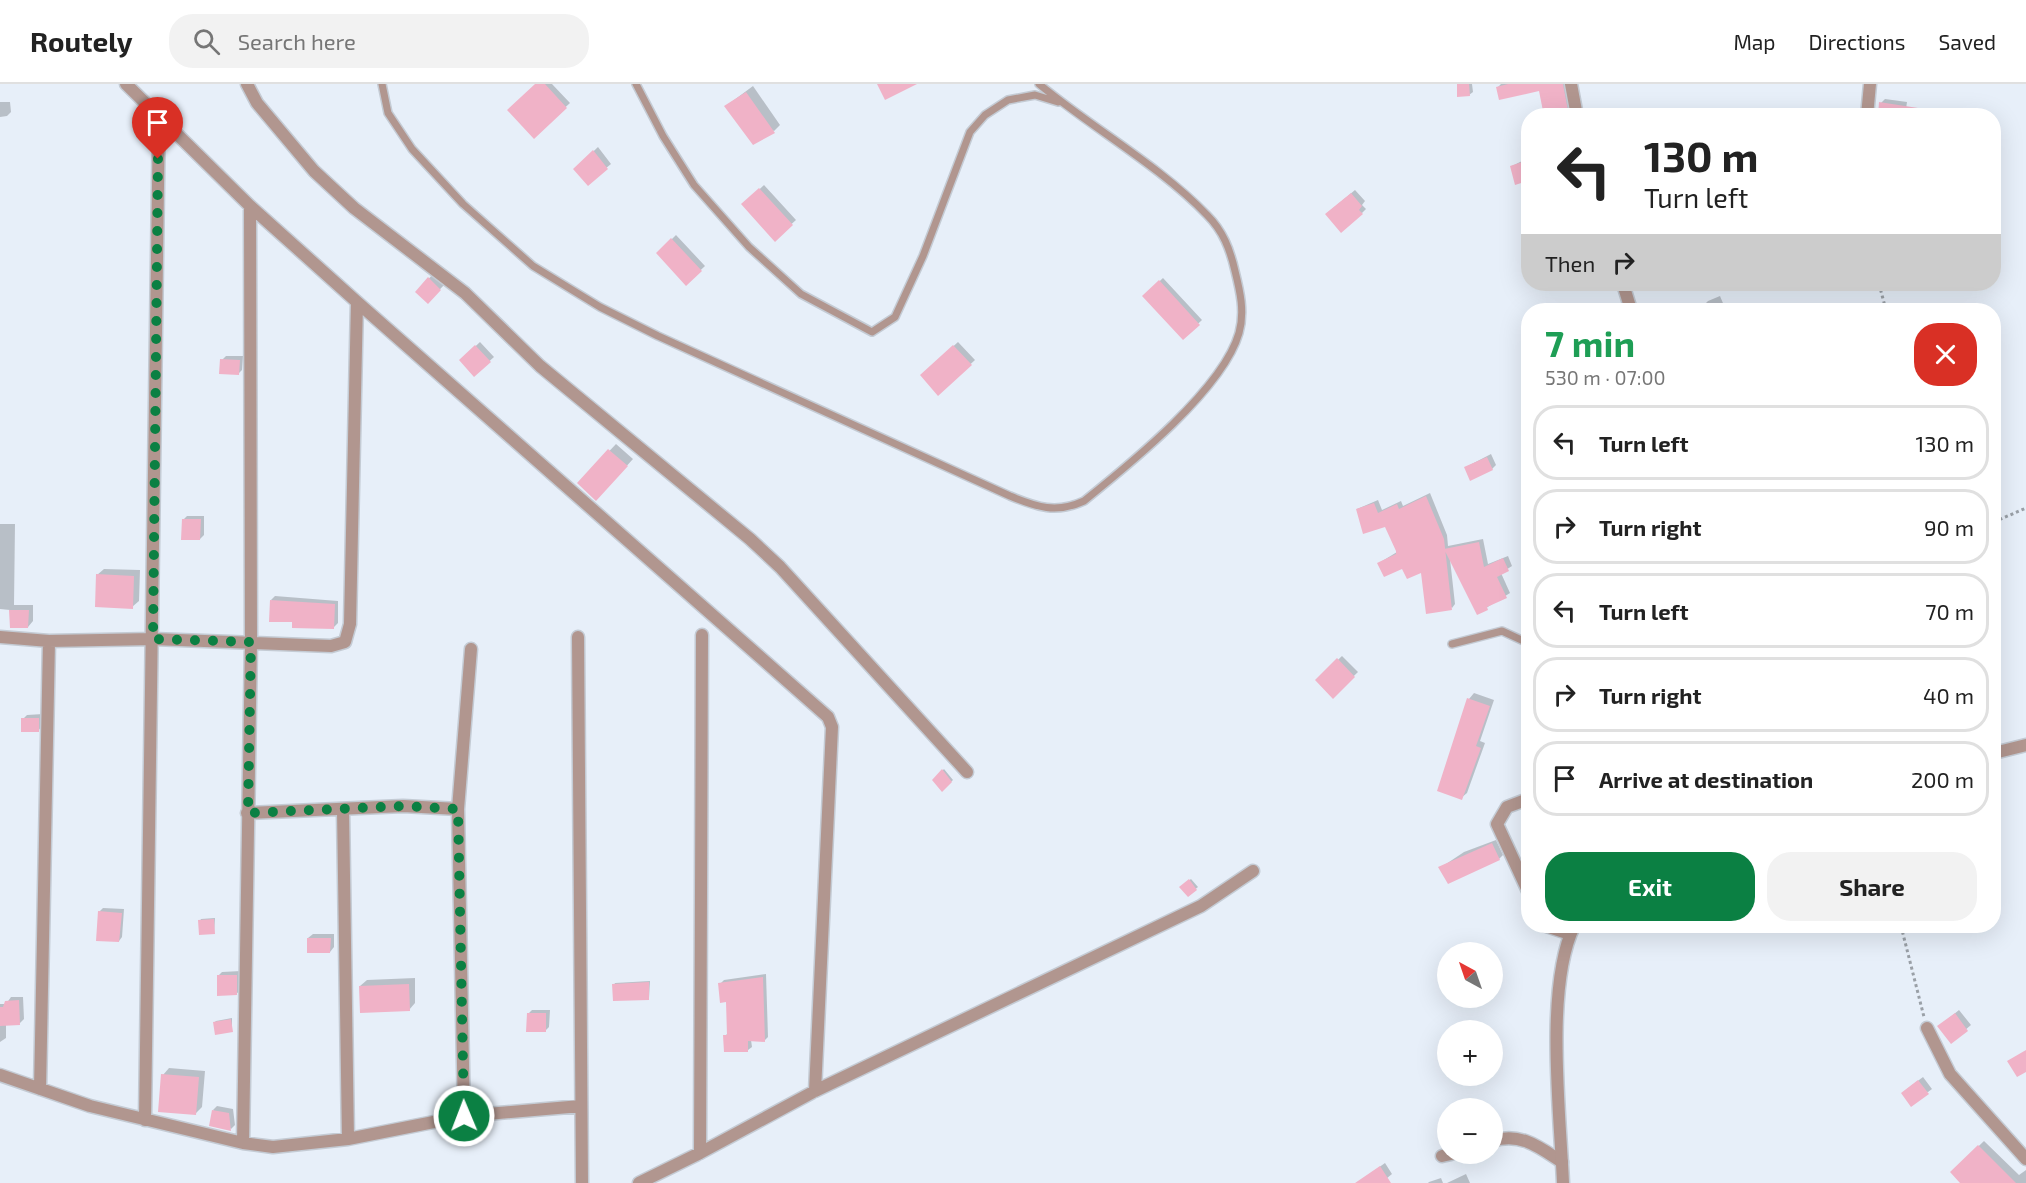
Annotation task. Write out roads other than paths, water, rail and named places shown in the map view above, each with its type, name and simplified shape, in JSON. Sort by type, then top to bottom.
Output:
[{"type":"street","points":[[126,84],[250,206],[828,717],[832,727],[814,1091]]},
{"type":"street","points":[[247,84],[257,103],[314,171],[354,208],[465,293],[540,366],[750,539],[780,567],[967,772]]},
{"type":"street","points":[[1571,84],[1576,108]]},
{"type":"street","points":[[1868,108],[1870,84]]},
{"type":"street","points":[[145,1120],[159,114]]},
{"type":"street","points":[[243,1143],[251,642],[250,206]]},
{"type":"street","points":[[0,637],[49,640],[153,639],[330,646],[345,642],[350,624],[357,302]]},
{"type":"street","points":[[700,1153],[702,635]]},
{"type":"street","points":[[578,637],[582,1183]]},
{"type":"street","points":[[40,1089],[49,640]]},
{"type":"street","points":[[464,1116],[458,809],[471,649]]},
{"type":"street","points":[[2001,751],[2026,745]]},
{"type":"street","points":[[1521,802],[1507,807],[1497,824],[1521,876]]},
{"type":"street","points":[[248,813],[403,806],[458,809]]},
{"type":"street","points":[[343,810],[348,1139]]},
{"type":"street","points":[[639,1183],[700,1153],[814,1091],[1139,938],[1201,906],[1253,871]]},
{"type":"street","points":[[1563,1183],[1558,1077],[1558,997],[1561,965],[1571,933]]},
{"type":"street","points":[[1927,1028],[1950,1074],[2026,1159]]},
{"type":"street","points":[[0,1075],[145,1120],[243,1143],[273,1147],[348,1139],[464,1116],[581,1106]]},
{"type":"street","points":[[1503,1139],[1518,1137],[1535,1143],[1563,1162]]},
{"type":"lane","points":[[381,84],[388,112],[412,149],[463,204],[532,266],[600,307],[658,336],[1010,496],[1053,510],[1068,508],[1084,501],[1188,408],[1233,351],[1242,317],[1242,302],[1231,255],[1222,232],[1215,223],[1185,194],[1061,103],[1039,84]]},
{"type":"lane","points":[[636,84],[663,136],[694,185],[749,247],[801,294],[872,332],[895,317],[923,256],[970,132],[985,115],[1008,100],[1035,95],[1061,103]]},
{"type":"lane","points":[[1452,644],[1502,632],[1521,640]]}]
